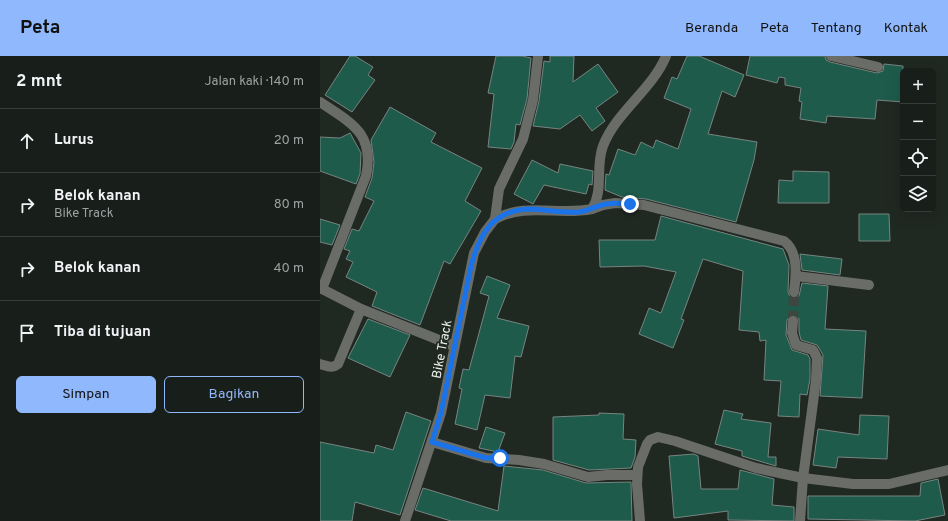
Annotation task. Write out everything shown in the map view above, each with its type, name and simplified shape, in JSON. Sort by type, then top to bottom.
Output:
[{"type":"street","points":[[538,56],[533,100],[523,139],[497,195],[495,219],[510,212],[520,210],[567,212],[592,209],[603,205],[616,203],[644,205],[778,239],[789,244],[792,250],[796,276],[794,292]]},
{"type":"street","points":[[592,209],[596,202],[598,191],[600,157],[603,146],[618,122],[656,74],[666,56]]},
{"type":"street","points":[[831,56],[878,67]]},
{"type":"street","points":[[320,102],[354,125],[360,131],[369,156],[366,176],[321,288],[361,309],[454,346]]},
{"type":"street","name":"Bike Track","points":[[405,521],[441,413],[474,253],[485,232],[495,219]]},
{"type":"street","points":[[796,276],[869,285]]},
{"type":"street","points":[[320,364],[334,367],[338,364],[361,309]]},
{"type":"street","points":[[793,320],[792,334],[796,345],[813,350],[817,358],[816,387],[803,478],[800,521]]},
{"type":"street","points":[[640,521],[637,475],[647,444],[653,438],[662,437],[738,464],[803,478],[876,485],[903,482],[948,470]]},
{"type":"street","points":[[432,442],[486,458],[519,460],[544,464],[588,477],[607,475],[637,475]]},
{"type":"building","points":[[350,56],[355,56],[373,67],[368,75],[375,80],[352,112],[325,95]]},
{"type":"building","points":[[496,56],[522,56],[531,58],[527,99],[520,125],[516,124],[514,142],[511,149],[488,147],[494,94],[488,93]]},
{"type":"building","points":[[550,56],[574,56],[573,82],[598,64],[618,92],[596,108],[605,121],[592,131],[580,115],[560,129],[533,126],[539,101],[544,61],[550,62]]},
{"type":"building","points":[[687,56],[699,56],[744,75],[735,97],[722,91],[708,134],[757,142],[754,160],[736,222],[646,199],[622,197],[605,190],[606,174],[609,175],[618,149],[635,155],[641,142],[653,148],[656,140],[678,149],[691,109],[664,98],[672,77],[677,79]]},
{"type":"building","points":[[750,56],[825,56],[826,60],[830,62],[877,73],[883,71],[884,64],[903,66],[903,68],[900,68],[900,102],[877,100],[875,119],[827,116],[826,123],[800,119],[802,102],[799,101],[801,88],[785,85],[785,78],[779,77],[777,83],[746,75]]},
{"type":"building","points":[[390,107],[436,133],[431,142],[482,168],[465,201],[481,211],[450,264],[444,261],[420,325],[372,306],[377,292],[346,277],[353,262],[346,259],[350,251],[344,249],[352,229],[359,231],[374,201],[365,197],[372,178],[374,162],[371,140]]},
{"type":"building","points":[[350,133],[361,153],[360,174],[356,184],[320,171],[320,137],[340,138]]},
{"type":"building","points":[[532,160],[558,173],[560,164],[593,171],[592,185],[589,184],[586,194],[544,185],[533,204],[514,194]]},
{"type":"building","points":[[793,171],[829,172],[829,203],[778,203],[779,180],[793,181]]},
{"type":"building","points":[[859,214],[889,214],[890,241],[859,241]]},
{"type":"building","points":[[661,216],[783,249],[789,265],[788,292],[790,297],[794,298],[799,296],[802,283],[828,286],[825,329],[866,331],[862,398],[820,396],[823,355],[817,345],[801,340],[799,332],[799,319],[796,315],[791,315],[787,320],[786,335],[792,350],[808,355],[810,359],[810,379],[807,395],[800,394],[799,417],[778,416],[781,381],[764,380],[766,340],[760,341],[759,332],[739,330],[743,271],[703,259],[681,319],[684,320],[673,348],[639,334],[649,308],[661,313],[676,272],[644,266],[600,267],[599,240],[655,240]]},
{"type":"building","points":[[320,219],[340,225],[332,245],[320,242]]},
{"type":"building","points":[[800,254],[842,259],[840,275],[802,270]]},
{"type":"building","points":[[487,276],[510,285],[497,318],[529,326],[521,357],[515,356],[510,398],[485,395],[477,430],[455,424],[462,389],[459,388],[463,369],[469,370],[489,296],[480,293]]},
{"type":"building","points":[[368,319],[410,335],[390,377],[348,358]]},
{"type":"building","points":[[724,410],[743,414],[741,419],[771,423],[768,457],[776,457],[776,466],[742,456],[742,451],[715,444]]},
{"type":"building","points":[[406,412],[431,421],[400,515],[355,502],[352,521],[320,521],[320,442],[374,453],[376,445],[393,450]]},
{"type":"building","points":[[599,413],[624,414],[623,439],[636,440],[635,457],[631,468],[589,470],[553,460],[553,417],[599,415]]},
{"type":"building","points":[[860,415],[889,416],[887,459],[838,457],[836,468],[813,465],[818,429],[859,435]]},
{"type":"building","points":[[486,427],[505,433],[498,452],[479,448]]},
{"type":"building","points":[[694,454],[698,456],[701,489],[738,489],[740,470],[774,479],[772,505],[794,507],[794,521],[728,520],[728,511],[674,518],[669,456]]},
{"type":"building","points":[[504,466],[543,470],[586,483],[631,482],[632,521],[451,521],[415,510],[423,488],[498,511]]},
{"type":"building","points":[[938,479],[945,515],[915,521],[808,519],[808,496],[920,496],[921,483]]},
{"type":"tunnel","points":[[793,321],[794,292]]},
{"type":"route","points":[[500,458],[486,458],[432,442],[441,413],[466,288],[474,253],[478,244],[495,219],[510,212],[534,209],[580,212],[603,205],[616,203],[630,204]]}]
